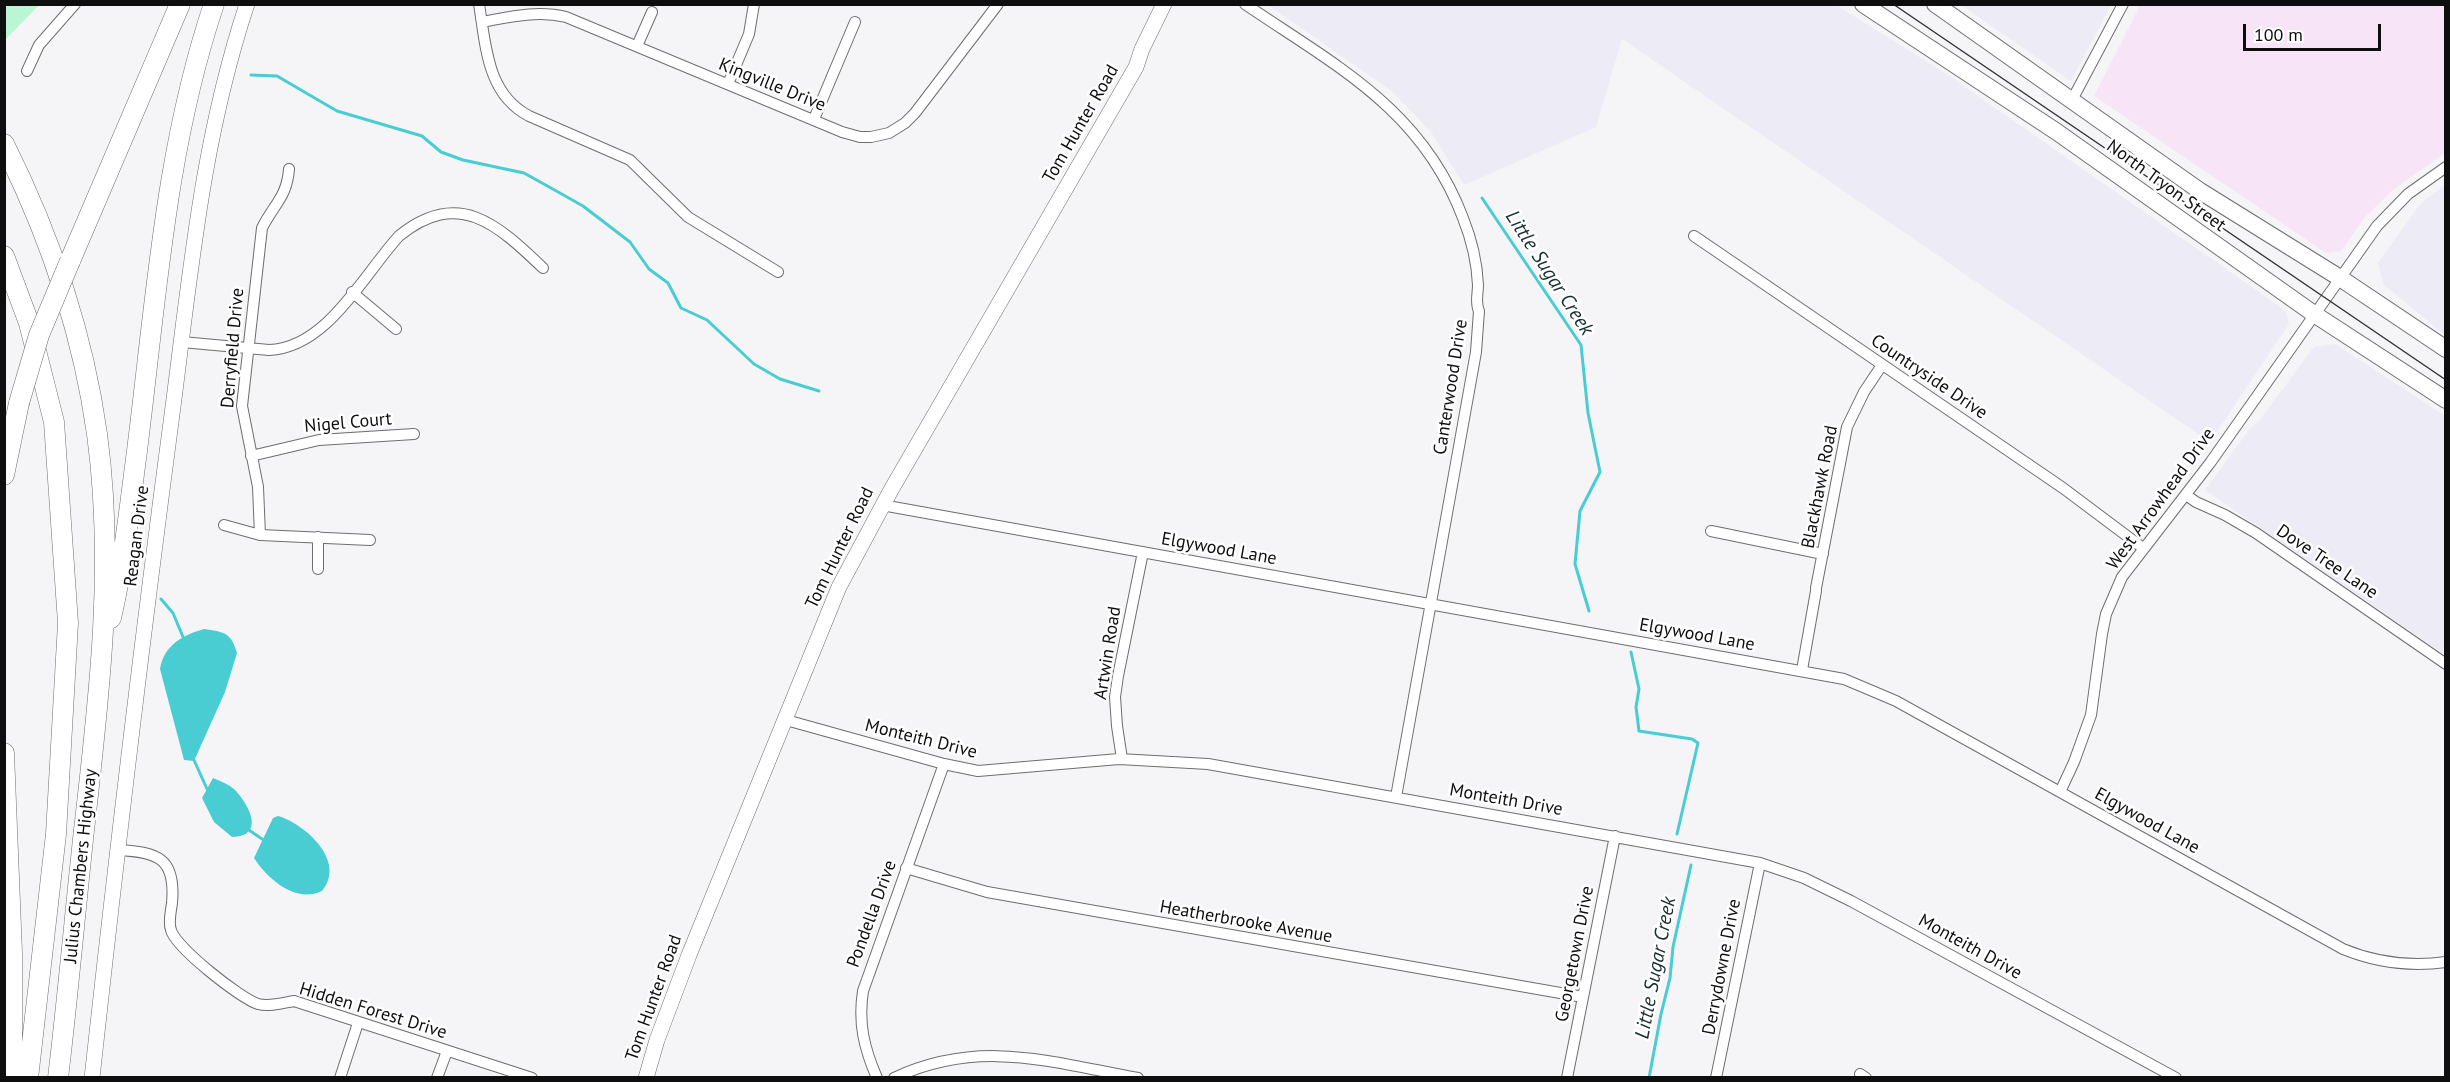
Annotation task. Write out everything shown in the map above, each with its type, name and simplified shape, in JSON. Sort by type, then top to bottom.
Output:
[{"type":"highway","points":[[4,475],[19,403],[39,335],[180,4]]},
{"type":"highway","points":[[102,655],[125,546],[171,181],[193,75],[214,4]]},
{"type":"highway","points":[[4,144],[34,211],[57,271],[89,390],[97,432],[102,492],[102,655]]},
{"type":"highway","points":[[4,256],[29,323],[54,422],[68,623],[56,834],[28,1077]]},
{"type":"highway","name":"Julius Chambers Highway","points":[[58,1077],[102,655]]},
{"type":"highway","points":[[4,753],[12,953],[12,1077]]},
{"type":"main road","name":"North Tryon Street","points":[[1863,4],[2057,132],[2314,314],[2445,400]]},
{"type":"main road","name":"North Tryon Street","points":[[1935,4],[2200,191],[2340,278],[2445,349]]},
{"type":"street","points":[[27,71],[39,45],[75,4]]},
{"type":"street","name":"Reagan Drive","points":[[92,1077],[191,255],[207,152],[225,75],[247,4]]},
{"type":"street","points":[[479,4],[493,78],[503,95],[515,108],[630,160],[688,217],[778,272]]},
{"type":"street","points":[[728,84],[750,34],[754,4]]},
{"type":"street","name":"Kingville Drive","points":[[482,22],[533,13],[550,13],[566,17],[860,137],[879,136],[897,129],[915,114],[998,4]]},
{"type":"street","name":"Tom Hunter Road","points":[[646,1077],[678,984],[839,587],[882,505],[1136,67],[1142,49],[1164,4]]},
{"type":"street","name":"Tom Hunter Road","points":[[1136,67],[1148,54],[1176,4]]},
{"type":"street","name":"Canterwood Drive","points":[[1245,4],[1391,107],[1420,140],[1439,167],[1455,196],[1464,221],[1478,285],[1478,339],[1396,797]]},
{"type":"street","points":[[2072,100],[2123,4]]},
{"type":"street","points":[[636,46],[652,12]]},
{"type":"street","points":[[814,119],[855,22]]},
{"type":"street","name":"West Arrowhead Drive","points":[[2060,792],[2091,715],[2100,642],[2106,614],[2122,577],[2186,495],[2387,215],[2408,194],[2445,167]]},
{"type":"street","name":"Derryfield Drive","points":[[260,535],[258,488],[242,406],[262,228],[285,192],[289,169]]},
{"type":"street","points":[[182,342],[281,350],[304,341],[321,328],[399,236],[419,221],[443,213],[467,214],[499,228],[543,268]]},
{"type":"street","name":"Countryside Drive","points":[[1694,236],[2063,488],[2144,548]]},
{"type":"street","points":[[352,292],[396,329]]},
{"type":"street","name":"Blackhawk Road","points":[[1802,670],[1847,427],[1882,365]]},
{"type":"street","name":"Nigel Court","points":[[251,456],[319,440],[414,434]]},
{"type":"street","name":"Dove Tree Lane","points":[[2186,495],[2256,533],[2445,664]]},
{"type":"street","name":"Elgywood Lane","points":[[882,505],[1844,679],[1884,694],[2343,949],[2361,957],[2390,964],[2416,965],[2445,962]]},
{"type":"street","points":[[224,525],[260,535],[370,540]]},
{"type":"street","points":[[1712,531],[1823,554]]},
{"type":"street","points":[[318,537],[318,569]]},
{"type":"street","name":"Artwin Road","points":[[1122,759],[1115,697],[1143,552]]},
{"type":"street","name":"Monteith Drive","points":[[786,720],[944,764],[978,771],[1122,759],[1228,767],[1760,863],[1804,878],[1851,901],[2161,1074],[2176,1077]]},
{"type":"street","name":"Pondella Drive","points":[[878,1077],[862,1037],[860,1008],[865,983],[944,764]]},
{"type":"street","name":"Georgetown Drive","points":[[1567,1077],[1615,836]]},
{"type":"street","name":"Hidden Forest Drive","points":[[118,850],[151,853],[169,867],[173,890],[170,930],[176,942],[248,1000],[268,1005],[294,1001],[532,1077]]},
{"type":"street","name":"Derrydowne Drive","points":[[1716,1077],[1760,863]]},
{"type":"street","name":"Heatherbrooke Avenue","points":[[906,868],[987,892],[1583,998]]},
{"type":"street","points":[[340,1077],[358,1023]]},
{"type":"street","points":[[437,1077],[447,1051]]},
{"type":"street","points":[[894,1077],[920,1065],[944,1059],[993,1055],[1138,1077]]},
{"type":"shaded area","points":[[1268,5],[1836,5],[1948,75],[2286,311],[2289,324],[2210,442],[1622,39],[1596,127],[1464,185],[1431,132],[1392,91]]},
{"type":"shaded area","points":[[1961,5],[2111,5],[2071,81]]},
{"type":"shaded area","points":[[2140,5],[2445,5],[2445,153],[2394,189],[2365,217],[2341,251],[2326,253],[2094,96]]},
{"type":"shaded area","points":[[2445,185],[2445,335],[2384,285],[2378,263],[2421,203]]},
{"type":"shaded area","points":[[2335,344],[2445,416],[2445,655],[2205,490],[2314,347]]},
{"type":"green space","points":[[4,5],[39,5],[5,40]]},
{"type":"water","points":[[204,629],[226,634],[237,653],[225,692],[194,761],[184,760],[160,669],[170,647],[189,634]]},
{"type":"water","points":[[213,778],[234,789],[245,802],[252,825],[243,835],[232,837],[214,822],[202,798]]},
{"type":"water","points":[[278,816],[300,827],[320,845],[329,868],[328,879],[322,891],[312,894],[292,892],[274,881],[254,858],[273,818]]},
{"type":"waterway","points":[[251,75],[277,76],[337,111],[422,136],[441,152],[463,160],[524,173],[551,188],[583,206],[630,242],[649,269],[668,283],[681,308],[707,320],[754,364],[780,379],[819,391]]},
{"type":"waterway","name":"Little Sugar Creek","points":[[1482,198],[1581,345],[1588,413],[1600,472],[1580,511],[1575,564],[1589,611]]},
{"type":"waterway","points":[[161,599],[173,613],[183,637]]},
{"type":"waterway","name":"Little Sugar Creek","points":[[1631,652],[1639,689],[1636,707],[1639,731],[1692,739],[1698,743],[1677,834]]},
{"type":"waterway","points":[[194,760],[207,789]]},
{"type":"waterway","points":[[246,828],[265,841]]},
{"type":"waterway","name":"Little Sugar Creek","points":[[1649,1078],[1691,865]]},
{"type":"tram line","points":[[1893,4],[2446,380]]}]
